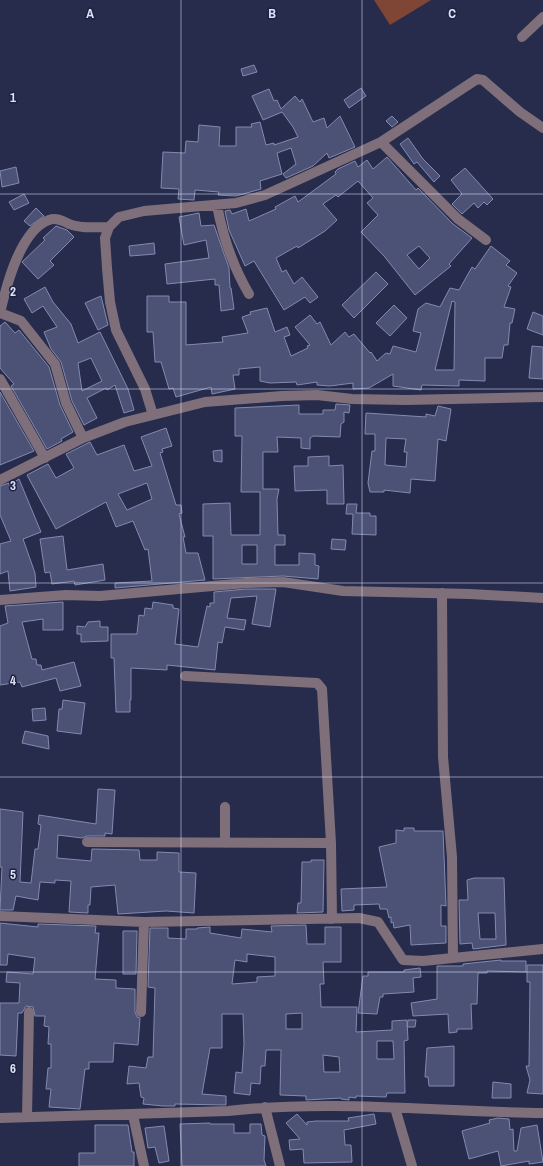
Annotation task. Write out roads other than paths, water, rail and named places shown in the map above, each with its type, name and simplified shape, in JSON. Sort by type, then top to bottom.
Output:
[{"type":"street","points":[[522,38],[543,17]]},
{"type":"street","points":[[153,415],[145,389],[116,330],[110,302],[105,238],[109,227],[119,217],[144,212],[236,203],[265,195],[381,142],[477,79],[483,80],[520,112],[543,128]]},
{"type":"street","points":[[381,142],[458,219],[486,240]]},
{"type":"street","points":[[217,205],[223,234],[235,271],[249,294]]},
{"type":"street","points":[[83,438],[66,403],[55,364],[21,321],[0,313],[4,292],[20,248],[49,219],[60,219],[70,225],[109,227]]},
{"type":"street","points":[[0,379],[45,458]]},
{"type":"street","points":[[0,480],[83,438],[125,422],[205,402],[282,396],[318,395],[352,399],[406,400],[543,397]]},
{"type":"street","points":[[0,600],[66,595],[100,596],[246,583],[283,582],[343,591],[442,593],[543,598]]},
{"type":"street","points":[[442,593],[443,756],[452,857],[453,958]]},
{"type":"street","points":[[185,676],[317,683],[322,688],[330,843],[332,919]]},
{"type":"street","points":[[225,807],[225,843]]},
{"type":"street","points":[[87,842],[330,843]]},
{"type":"street","points":[[0,916],[144,922],[359,918],[378,922],[403,960],[423,961],[543,949]]},
{"type":"street","points":[[141,1012],[144,922]]},
{"type":"street","points":[[27,1117],[29,1012]]},
{"type":"street","points":[[0,1118],[228,1112],[265,1107],[396,1108],[543,1113]]},
{"type":"street","points":[[265,1107],[280,1166]]},
{"type":"street","points":[[396,1108],[412,1166]]},
{"type":"street","points":[[133,1115],[144,1166]]}]
